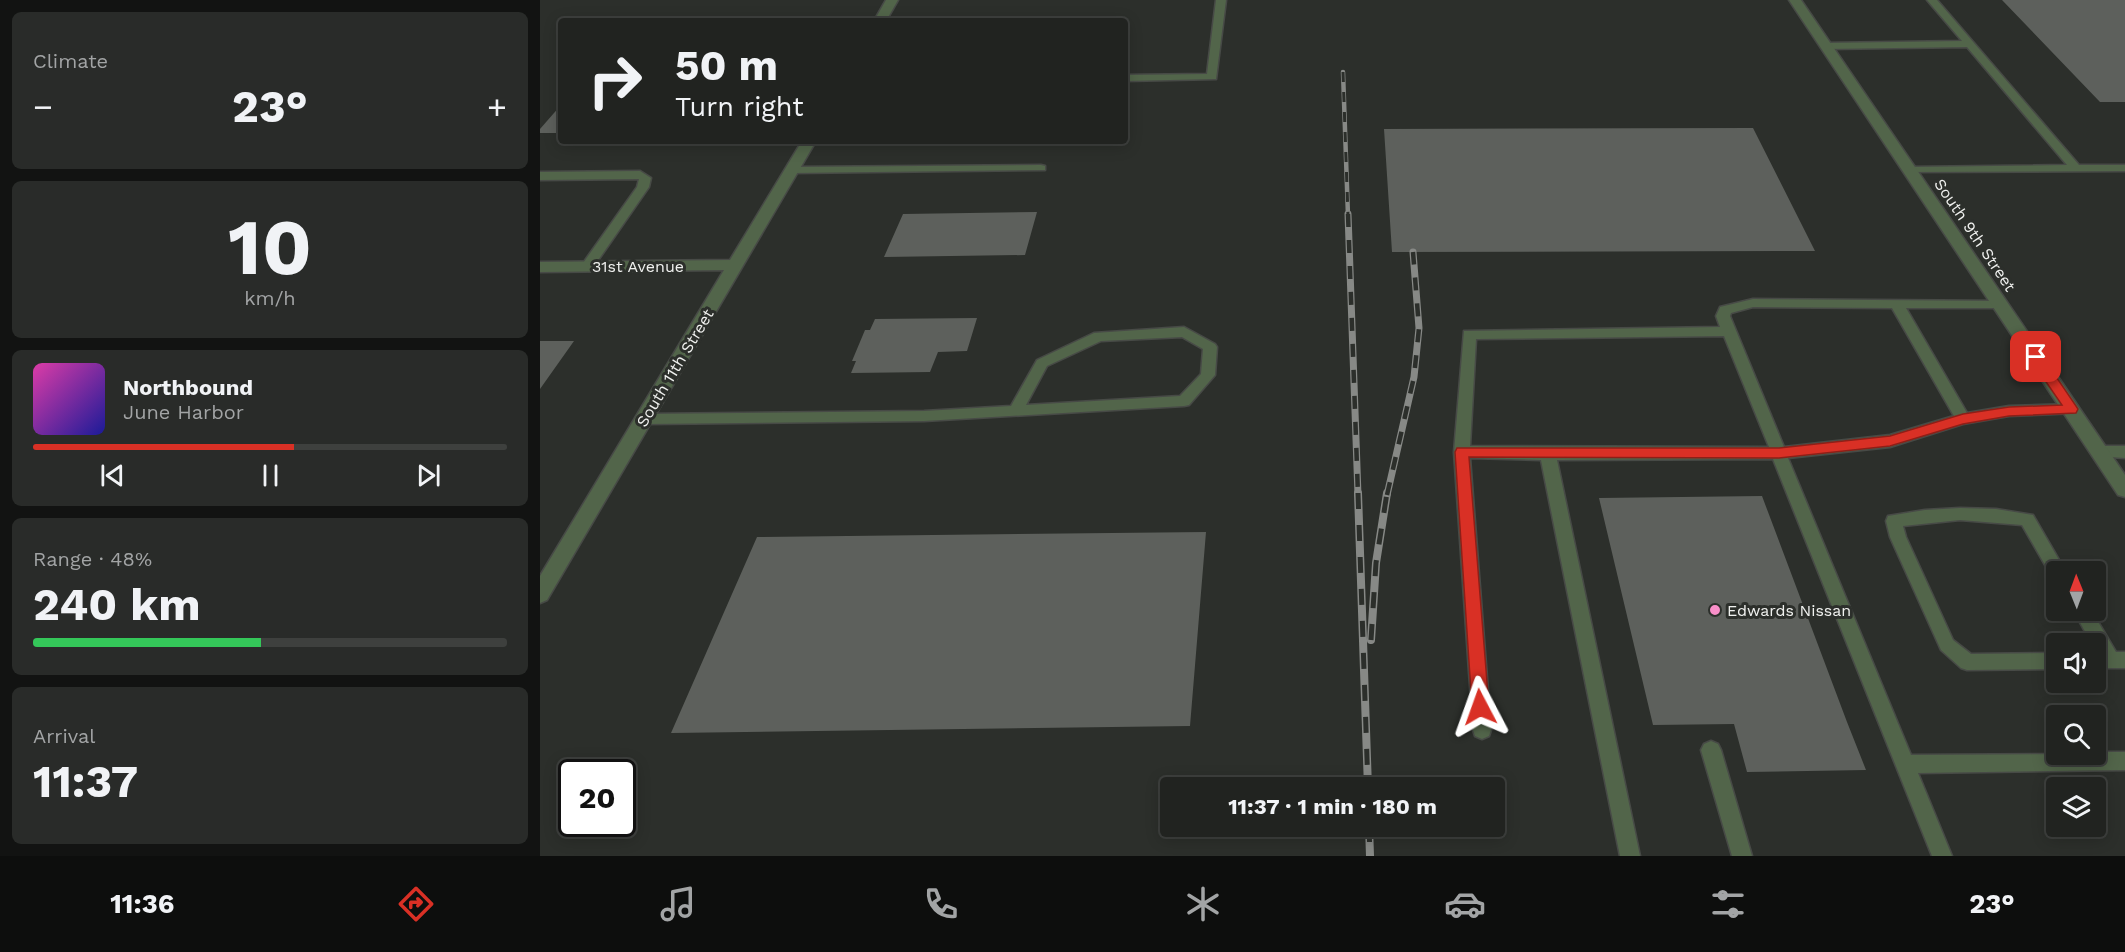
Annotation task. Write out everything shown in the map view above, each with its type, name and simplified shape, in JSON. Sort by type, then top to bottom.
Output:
[{"type":"street","points":[[882,18],[892,0]]},
{"type":"street","name":"South 9th Street","points":[[1795,0],[2125,490]]},
{"type":"street","name":"South 11th Street","points":[[540,594],[546,575],[645,419],[807,144]]},
{"type":"street","name":"31st Avenue","points":[[540,267],[736,265]]},
{"type":"lane","points":[[1128,78],[1212,77],[1221,0]]},
{"type":"lane","points":[[1932,0],[2076,168]]},
{"type":"lane","points":[[1826,46],[1970,44]]},
{"type":"lane","points":[[792,170],[1041,168]]},
{"type":"lane","points":[[1909,170],[2125,168]]},
{"type":"lane","points":[[540,176],[640,175],[645,178],[643,187],[587,266]]},
{"type":"lane","points":[[1942,856],[1723,316],[1725,310],[1734,306],[1753,303],[2000,304]]},
{"type":"lane","points":[[1896,303],[1963,419]]},
{"type":"lane","points":[[1482,730],[1462,452],[1469,334],[1728,331]]},
{"type":"lane","points":[[645,419],[924,416],[1016,411],[1184,400],[1208,375],[1210,347],[1184,332],[1099,336],[1042,363],[1016,411]]},
{"type":"lane","points":[[1462,452],[1779,453],[1890,441],[1963,419],[2009,411],[2072,409]]},
{"type":"lane","points":[[2099,452],[2125,452]]},
{"type":"lane","points":[[1548,454],[1630,856]]},
{"type":"lane","points":[[2046,661],[1967,662],[1947,645],[1898,537],[1894,521],[1911,517],[2007,515],[2027,520],[2051,561]]},
{"type":"lane","points":[[2088,621],[2111,660]]},
{"type":"lane","points":[[1711,750],[1742,856]]},
{"type":"lane","points":[[1906,764],[2125,761]]},
{"type":"building","points":[[2002,0],[2125,0],[2125,102],[2100,102]]},
{"type":"building","points":[[558,108],[558,133],[540,133],[540,129]]},
{"type":"building","points":[[1753,128],[1815,251],[1392,252],[1384,129]]},
{"type":"building","points":[[1037,212],[1025,255],[884,257],[903,214]]},
{"type":"building","points":[[977,318],[967,351],[938,352],[930,372],[851,373],[856,361],[852,361],[865,330],[870,330],[875,319]]},
{"type":"building","points":[[540,341],[574,341],[540,389]]},
{"type":"building","name":"Edwards Nissan","points":[[1762,496],[1866,770],[1747,772],[1734,724],[1653,725],[1599,498]]},
{"type":"building","points":[[1206,532],[1190,726],[671,733],[757,537]]},
{"type":"railway","points":[[1343,72],[1348,216]]},
{"type":"railway","points":[[1348,214],[1358,495]]},
{"type":"railway","points":[[1387,495],[1414,377],[1419,328],[1413,252]]},
{"type":"railway","points":[[1358,493],[1368,777]]},
{"type":"railway","points":[[1371,640],[1376,563],[1387,493]]},
{"type":"railway","points":[[1369,837],[1370,856]]},
{"type":"place","name":"Edwards Nissan","points":[[1715,610]]},
{"type":"route","points":[[1480,707],[1462,452],[1779,453],[1890,441],[1963,419],[2009,411],[2072,409],[2036,357]]}]
